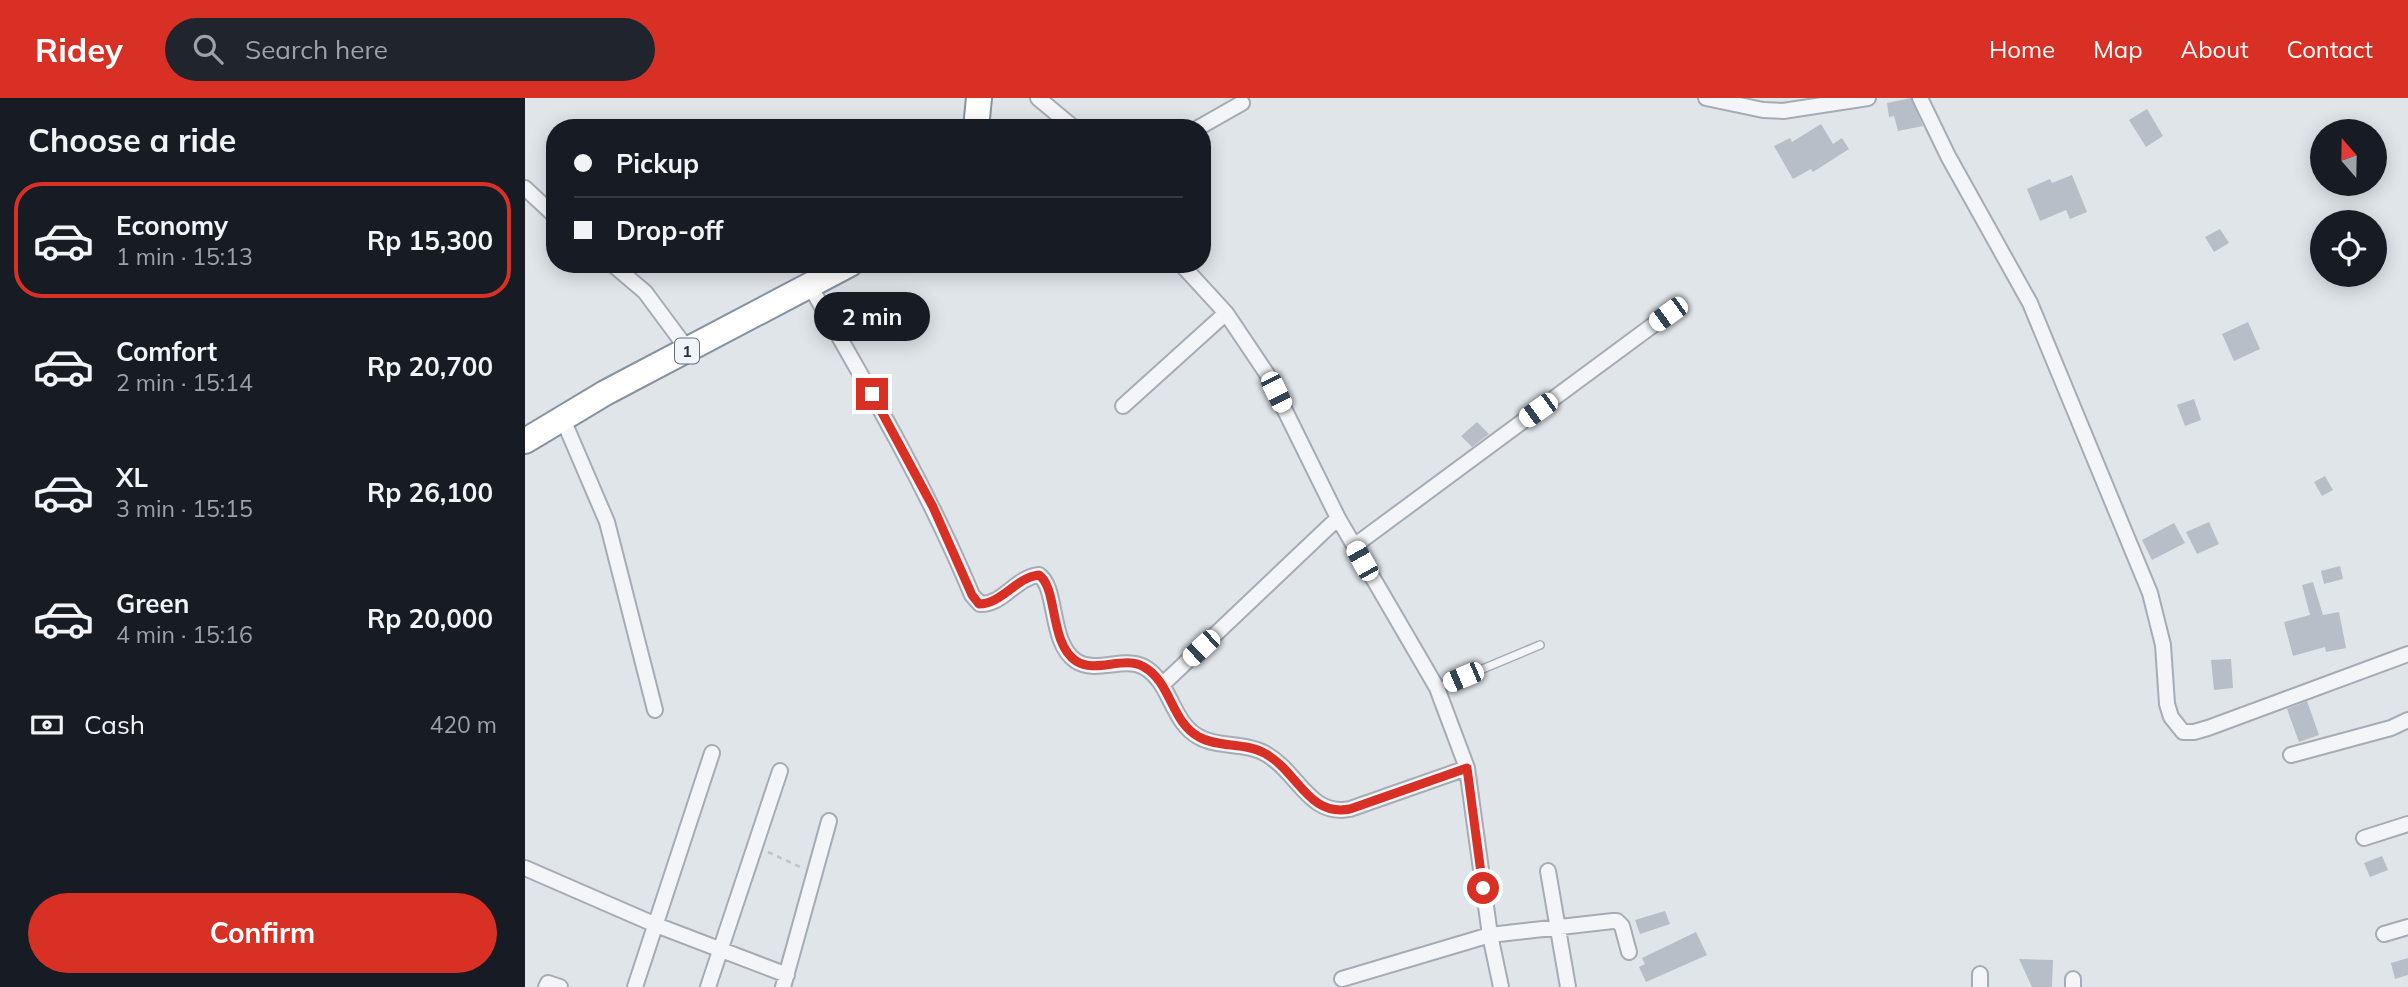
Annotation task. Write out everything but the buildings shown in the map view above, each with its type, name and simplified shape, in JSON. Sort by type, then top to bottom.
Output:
[{"type":"highway","points":[[977,119],[979,98]]},
{"type":"highway","name":"1","points":[[525,440],[562,417],[834,273]]},
{"type":"street","points":[[1038,98],[1063,119]]},
{"type":"street","points":[[1706,98],[1763,110],[1783,111],[1868,98]]},
{"type":"street","points":[[1920,98],[1948,156],[2029,303],[2150,593],[2163,645],[2167,704],[2171,718],[2177,726],[2183,732],[2201,730],[2408,654]]},
{"type":"street","points":[[1211,121],[1242,103]]},
{"type":"street","points":[[525,188],[546,208]]},
{"type":"street","points":[[623,273],[645,292],[688,350]]},
{"type":"street","points":[[1189,273],[1226,313],[1267,374],[1338,519],[1437,688],[1467,768],[1490,936],[1501,987]]},
{"type":"street","points":[[810,286],[897,438],[933,507],[972,595],[979,604],[992,603],[1023,581],[1039,575],[1046,584],[1058,633],[1066,651],[1078,662],[1093,666],[1134,663],[1142,665],[1154,674],[1177,714],[1200,738],[1244,746],[1267,754],[1319,805],[1330,811],[1350,809],[1467,768]]},
{"type":"street","points":[[1123,406],[1226,313]]},
{"type":"street","points":[[1354,546],[1668,314]]},
{"type":"street","points":[[562,417],[607,522],[655,710]]},
{"type":"street","points":[[1162,685],[1338,519]]},
{"type":"street","points":[[2291,755],[2391,728],[2408,720]]},
{"type":"street","points":[[635,987],[712,753]]},
{"type":"street","points":[[708,987],[779,771]]},
{"type":"street","points":[[525,868],[656,925],[722,949],[785,981],[829,821]]},
{"type":"street","points":[[2364,838],[2408,824]]},
{"type":"street","points":[[1548,871],[1568,987]]},
{"type":"street","points":[[1342,979],[1490,936],[1617,921],[1622,926],[1629,952]]},
{"type":"street","points":[[2384,934],[2408,927]]},
{"type":"street","points":[[546,987],[548,983],[560,987]]},
{"type":"lane","points":[[1437,688],[1540,645]]},
{"type":"path","points":[[756,846],[815,874]]},
{"type":"route","points":[[872,394],[933,507],[972,595],[979,604],[992,603],[1023,581],[1039,575],[1046,584],[1058,633],[1066,651],[1078,662],[1093,666],[1134,663],[1142,665],[1154,674],[1177,714],[1200,738],[1257,749],[1267,754],[1319,805],[1330,811],[1350,809],[1467,768],[1483,888]]}]
